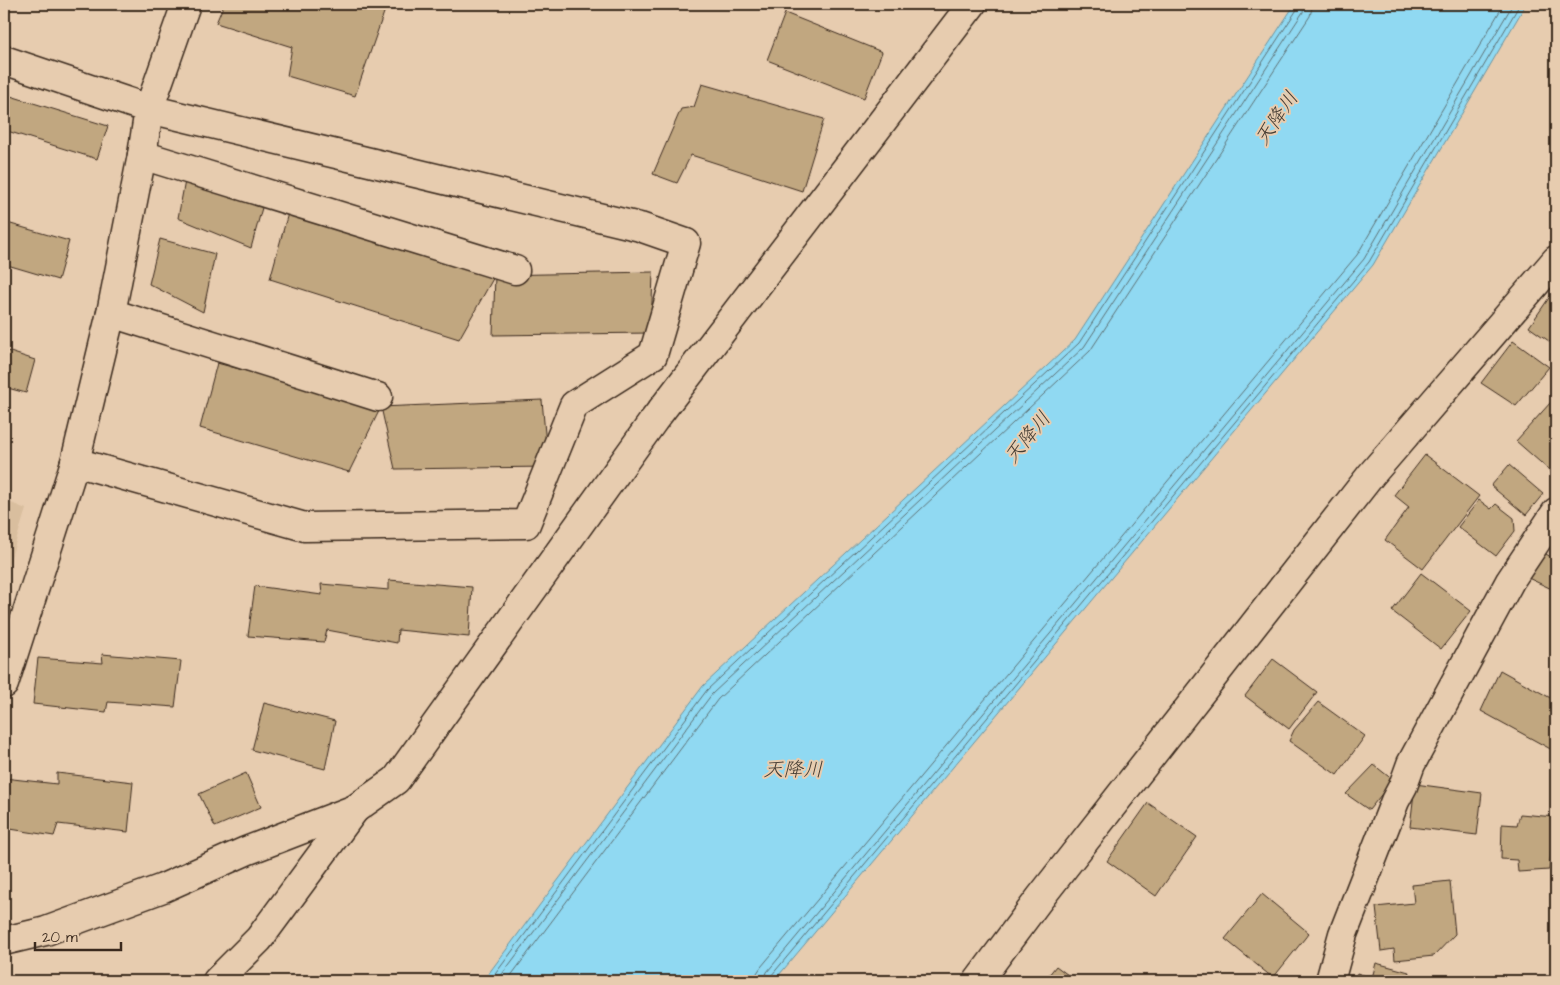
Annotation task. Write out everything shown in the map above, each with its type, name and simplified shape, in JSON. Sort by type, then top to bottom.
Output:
[{"type":"street","points":[[4,684],[75,462],[111,313],[150,109],[186,4]]},
{"type":"street","points":[[4,941],[46,931],[163,888],[246,851],[355,809],[396,780],[654,420],[972,4]]},
{"type":"street","points":[[4,60],[150,109],[640,227],[686,243],[653,355],[574,405],[526,524],[305,527],[75,462]]},
{"type":"street","points":[[142,156],[515,270]]},
{"type":"street","points":[[978,981],[1040,898],[1371,475],[1556,260]]},
{"type":"street","points":[[111,313],[378,398]]},
{"type":"street","points":[[1330,981],[1343,934],[1395,801],[1404,786],[1411,764],[1510,582],[1556,512]]},
{"type":"street","points":[[218,981],[259,939],[355,809]]},
{"type":"shaded area","points":[[4,500],[26,509],[4,580]]},
{"type":"water","name":"天降川","points":[[1295,4],[1526,4],[1373,265],[774,981],[483,981],[703,686],[1075,340]]},
{"type":"building","points":[[224,4],[387,4],[355,96],[287,76],[292,47],[216,23]]},
{"type":"building","points":[[785,13],[882,52],[864,98],[767,60]]},
{"type":"building","points":[[702,84],[824,119],[802,191],[691,155],[677,183],[653,174],[681,109],[694,107]]},
{"type":"building","points":[[4,94],[108,126],[97,159],[4,130]]},
{"type":"building","points":[[187,170],[263,204],[251,248],[178,218]]},
{"type":"building","points":[[288,213],[495,275],[459,339],[270,279]]},
{"type":"building","points":[[4,222],[69,241],[58,280],[4,264]]},
{"type":"building","points":[[160,239],[215,254],[203,312],[149,284]]},
{"type":"building","points":[[653,272],[651,333],[493,335],[495,275]]},
{"type":"building","points":[[1553,292],[1556,294],[1556,346],[1529,327]]},
{"type":"building","points":[[1513,341],[1549,367],[1516,406],[1481,383]]},
{"type":"building","points":[[4,350],[35,360],[26,393],[4,387]]},
{"type":"building","points":[[217,363],[381,407],[349,472],[200,428]]},
{"type":"building","points":[[542,400],[548,467],[395,469],[381,407]]},
{"type":"building","points":[[1551,402],[1556,407],[1556,476],[1516,441]]},
{"type":"building","points":[[1425,455],[1479,496],[1423,569],[1385,540],[1409,507],[1394,495]]},
{"type":"building","points":[[1509,465],[1543,494],[1526,515],[1491,486]]},
{"type":"building","points":[[1479,500],[1491,509],[1496,504],[1514,518],[1515,531],[1496,556],[1458,527]]},
{"type":"building","points":[[4,532],[9,534],[4,545]]},
{"type":"building","points":[[1541,551],[1556,560],[1556,591],[1526,577]]},
{"type":"building","points":[[1421,573],[1471,611],[1441,649],[1392,611]]},
{"type":"building","points":[[389,580],[472,587],[469,637],[398,630],[397,643],[327,630],[324,642],[248,636],[255,586],[322,595],[321,584],[389,590]]},
{"type":"building","points":[[102,654],[181,661],[175,707],[108,702],[106,712],[33,704],[38,658],[103,663]]},
{"type":"building","points":[[1273,659],[1317,692],[1289,729],[1245,696]]},
{"type":"building","points":[[1500,670],[1556,701],[1556,752],[1481,711]]},
{"type":"building","points":[[1318,702],[1365,736],[1337,775],[1289,741],[1294,730]]},
{"type":"building","points":[[264,703],[335,721],[325,769],[252,750]]},
{"type":"building","points":[[1374,765],[1393,780],[1369,810],[1346,794]]},
{"type":"building","points":[[57,773],[133,782],[128,832],[58,824],[54,836],[4,828],[4,778],[57,784]]},
{"type":"building","points":[[246,773],[261,807],[215,827],[199,794]]},
{"type":"building","points":[[1415,784],[1482,793],[1477,835],[1410,827]]},
{"type":"building","points":[[1148,803],[1197,837],[1156,896],[1107,861]]},
{"type":"building","points":[[1520,814],[1555,817],[1549,870],[1518,872],[1517,860],[1501,859],[1502,824],[1517,825]]},
{"type":"building","points":[[1450,881],[1455,934],[1434,956],[1395,960],[1394,949],[1381,951],[1376,907],[1414,903],[1412,885]]},
{"type":"building","points":[[1262,894],[1309,933],[1273,978],[1225,939]]},
{"type":"building","points":[[1376,963],[1409,972],[1406,981],[1355,981],[1357,973],[1372,978]]},
{"type":"building","points":[[1056,966],[1076,981],[1044,981]]}]
